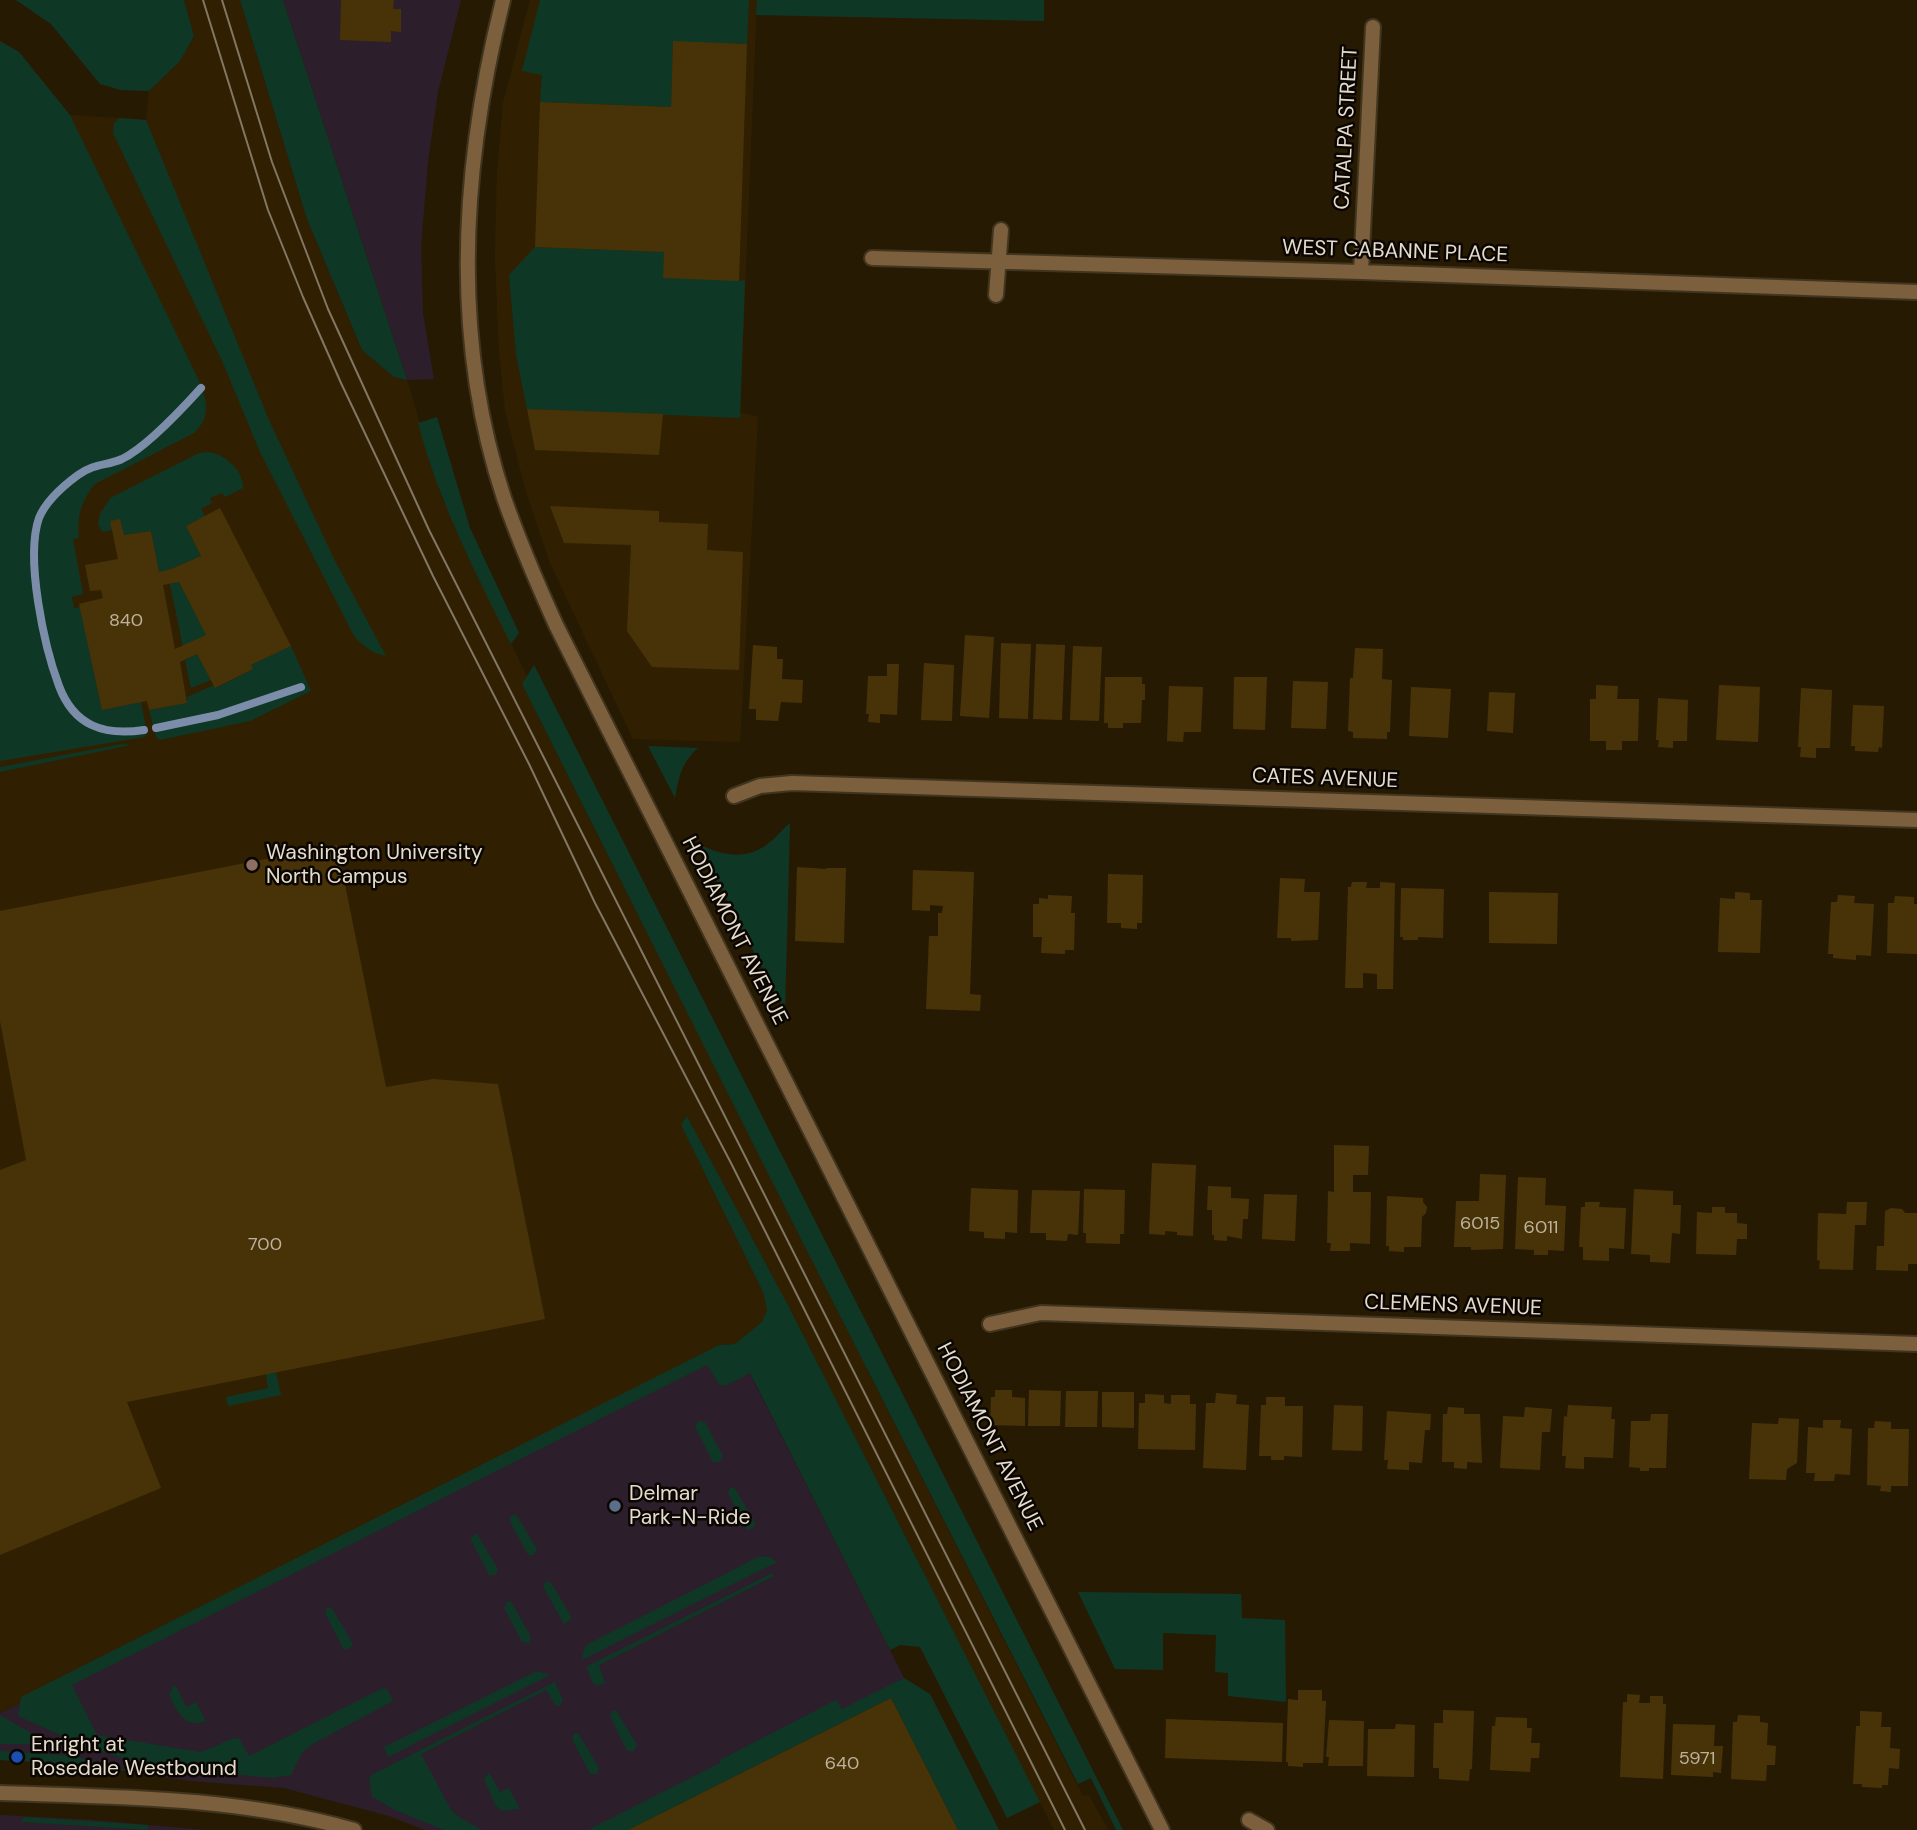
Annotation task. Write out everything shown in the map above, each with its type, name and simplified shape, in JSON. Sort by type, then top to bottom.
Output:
[{"type":"street","name":"HODIAMONT AVENUE","points":[[503,0],[482,95],[473,156],[467,217],[467,272],[479,394],[491,449],[528,563],[560,632],[1162,1830]]},
{"type":"street","name":"CATALPA STREET","points":[[1361,271],[1373,27]]},
{"type":"street","points":[[996,295],[1001,230]]},
{"type":"street","name":"WEST CABANNE PLACE","points":[[872,258],[1361,271],[1917,292]]},
{"type":"street","name":"CATES AVENUE","points":[[734,796],[760,786],[792,783],[1917,820]]},
{"type":"street","name":"CLEMENS AVENUE","points":[[990,1324],[1041,1313],[1917,1344]]},
{"type":"street","points":[[0,1793],[144,1798],[223,1804],[273,1811],[354,1830]]},
{"type":"street","points":[[1249,1820],[1267,1830]]},
{"type":"shaded area","name":"Washington University North Campus","points":[[184,0],[240,0],[307,219],[362,350],[394,377],[407,380],[442,498],[527,677],[522,684],[1083,1796],[1089,1795],[1108,1830],[1054,1830],[790,1309],[687,1116],[681,1125],[763,1292],[767,1310],[762,1322],[735,1344],[719,1345],[0,1713],[0,41],[19,52],[70,115],[146,120],[149,91],[180,61],[194,36]]},
{"type":"shaded area","points":[[283,0],[461,0],[438,92],[428,162],[421,246],[423,313],[434,379],[407,380]]},
{"type":"shaded area","points":[[530,0],[757,0],[740,412],[758,417],[740,742],[633,739],[550,563],[526,492],[505,410],[499,351],[495,257],[497,173],[503,103]]},
{"type":"shaded area","name":"Delmar Park-N-Ride","points":[[735,1344],[904,1678],[608,1830],[425,1830],[389,1816],[284,1788],[191,1781],[94,1765],[0,1760],[0,1713]]},
{"type":"shaded area","points":[[0,1815],[92,1820],[206,1830],[0,1830]]},
{"type":"green space","points":[[16,0],[184,0],[194,36],[180,61],[149,91],[121,90],[100,84],[51,24]]},
{"type":"green space","points":[[240,0],[283,0],[407,380],[394,377],[362,350],[307,219]]},
{"type":"green space","points":[[540,0],[749,0],[747,44],[673,42],[671,107],[540,102],[542,75],[522,71]]},
{"type":"green space","points":[[757,0],[1044,0],[1044,21],[756,15]]},
{"type":"green space","points":[[0,41],[19,52],[70,115],[199,381],[206,407],[201,425],[194,433],[95,484],[81,509],[79,538],[73,539],[83,594],[72,597],[74,608],[80,607],[102,710],[141,702],[147,733],[145,737],[0,761]]},
{"type":"green space","points":[[120,118],[146,120],[269,420],[334,559],[386,656],[368,649],[354,636],[260,452],[223,363],[113,133],[114,123]]},
{"type":"green space","points":[[535,247],[664,252],[739,281],[745,280],[740,418],[527,409],[516,355],[509,275]]},
{"type":"green space","points":[[437,417],[470,528],[519,633],[511,644],[458,535],[426,452],[418,423]]},
{"type":"green space","points":[[209,452],[221,456],[237,469],[243,488],[225,497],[222,493],[210,498],[212,503],[201,509],[205,516],[186,526],[201,556],[159,572],[151,531],[124,535],[120,519],[110,521],[112,530],[102,532],[98,524],[100,514],[110,498],[199,453]]},
{"type":"green space","points":[[179,582],[207,636],[183,647],[170,584]]},
{"type":"green space","points":[[291,646],[311,691],[250,721],[160,740],[156,737],[149,710],[187,703],[187,697],[214,685],[216,688],[253,669],[251,665]]},
{"type":"green space","points":[[197,654],[211,680],[191,688],[185,660]]},
{"type":"green space","points":[[534,665],[1123,1830],[1116,1830],[1091,1778],[1078,1784],[805,1247],[522,684]]},
{"type":"green space","points":[[122,744],[131,745],[0,772],[0,767]]},
{"type":"green space","points":[[648,746],[698,748],[684,765],[675,798]]},
{"type":"green space","points":[[790,823],[785,1012],[698,844],[726,854],[753,852],[773,840]]},
{"type":"green space","points":[[687,1116],[790,1309],[1040,1802],[1007,1818],[920,1647],[900,1645],[890,1650],[750,1373],[725,1386],[719,1384],[707,1365],[72,1685],[97,1735],[200,1752],[239,1738],[249,1756],[383,1688],[387,1689],[393,1701],[311,1745],[302,1753],[291,1775],[273,1778],[154,1767],[89,1748],[18,1716],[21,1697],[719,1345],[735,1344],[762,1322],[767,1310],[763,1292],[681,1125]]},
{"type":"green space","points":[[276,1372],[281,1395],[228,1406],[226,1397],[268,1388],[266,1374]]},
{"type":"green space","points":[[698,1421],[705,1422],[723,1456],[720,1462],[713,1462],[695,1427]]},
{"type":"green space","points":[[734,1487],[755,1522],[755,1526],[749,1530],[728,1493],[730,1488]]},
{"type":"green space","points":[[516,1514],[537,1549],[534,1555],[528,1555],[509,1520]]},
{"type":"green space","points":[[477,1534],[498,1569],[496,1575],[489,1575],[471,1540],[471,1537]]},
{"type":"green space","points":[[768,1556],[777,1562],[582,1660],[588,1644],[758,1557]]},
{"type":"green space","points":[[772,1573],[774,1576],[599,1665],[605,1683],[598,1686],[593,1683],[586,1667]]},
{"type":"green space","points":[[550,1581],[571,1616],[571,1620],[564,1624],[543,1587]]},
{"type":"green space","points":[[1078,1592],[1241,1594],[1242,1618],[1285,1620],[1286,1702],[1228,1696],[1228,1673],[1215,1672],[1216,1635],[1163,1633],[1163,1670],[1115,1669]]},
{"type":"green space","points":[[511,1601],[531,1637],[529,1643],[522,1642],[504,1608],[507,1602]]},
{"type":"green space","points":[[331,1607],[352,1642],[352,1646],[346,1650],[325,1613],[327,1608]]},
{"type":"green space","points":[[537,1671],[550,1675],[388,1757],[384,1747]]},
{"type":"green space","points":[[904,1678],[930,1694],[999,1830],[958,1830],[891,1698],[628,1830],[588,1830],[836,1700],[842,1709]]},
{"type":"green space","points":[[555,1682],[563,1700],[559,1706],[556,1706],[546,1690],[421,1754],[451,1810],[482,1830],[444,1830],[395,1810],[372,1797],[369,1776]]},
{"type":"green space","points":[[173,1686],[176,1686],[186,1707],[196,1702],[206,1721],[192,1723],[183,1717],[169,1695]]},
{"type":"green space","points":[[616,1710],[637,1745],[634,1751],[627,1751],[610,1716],[612,1711]]},
{"type":"green space","points":[[0,1715],[38,1737],[41,1742],[0,1744]]},
{"type":"green space","points":[[578,1733],[599,1768],[597,1774],[590,1774],[572,1739],[574,1734]]},
{"type":"green space","points":[[0,1751],[74,1756],[147,1775],[94,1765],[0,1760]]},
{"type":"green space","points":[[489,1772],[500,1792],[509,1788],[520,1809],[502,1811],[495,1805],[484,1779]]},
{"type":"green space","points":[[24,1817],[148,1825],[148,1830],[21,1822]]},
{"type":"building","points":[[341,0],[394,0],[393,9],[401,9],[401,32],[391,31],[391,42],[340,40]]},
{"type":"building","points":[[673,41],[747,44],[739,281],[663,278],[664,252],[535,247],[540,102],[671,107]]},
{"type":"building","points":[[527,409],[663,414],[659,455],[535,450]]},
{"type":"building","points":[[550,506],[659,511],[659,522],[708,524],[707,550],[743,552],[739,670],[652,667],[627,631],[631,545],[564,543]]},
{"type":"building","points":[[220,508],[291,646],[251,665],[253,669],[215,688],[197,654],[180,662],[187,703],[149,710],[147,701],[102,710],[79,604],[103,598],[101,590],[90,591],[85,565],[118,559],[110,521],[120,519],[124,535],[151,531],[159,572],[171,569],[201,556],[186,526]],"holes":[[[179,582],[206,635],[175,649],[163,585]]]},
{"type":"building","points":[[965,635],[994,637],[989,718],[960,716]]},
{"type":"building","points":[[1001,643],[1031,644],[1028,719],[999,718]]},
{"type":"building","points":[[1036,644],[1065,645],[1062,720],[1033,719]]},
{"type":"building","points":[[753,645],[777,647],[777,659],[783,659],[782,679],[803,680],[802,703],[781,702],[778,721],[756,720],[756,709],[749,709]]},
{"type":"building","points":[[1073,646],[1102,647],[1099,721],[1070,720]]},
{"type":"building","points":[[1355,648],[1383,649],[1382,679],[1392,680],[1390,732],[1387,732],[1387,739],[1353,738],[1353,732],[1348,731],[1350,678],[1353,678]]},
{"type":"building","points":[[924,663],[954,665],[952,721],[921,720]]},
{"type":"building","points":[[887,664],[899,664],[897,715],[880,714],[880,723],[868,722],[868,676],[887,676]]},
{"type":"building","points":[[1105,677],[1142,677],[1145,700],[1142,700],[1141,723],[1123,723],[1123,728],[1108,728],[1108,723],[1104,723]]},
{"type":"building","points":[[1234,677],[1267,677],[1265,730],[1233,729]]},
{"type":"building","points":[[1293,681],[1328,682],[1326,729],[1291,728]]},
{"type":"building","points":[[1596,685],[1618,686],[1617,699],[1639,699],[1638,741],[1622,741],[1622,750],[1606,750],[1606,741],[1590,741],[1590,699],[1596,699]]},
{"type":"building","points":[[1719,685],[1760,687],[1758,742],[1716,740]]},
{"type":"building","points":[[1169,686],[1203,687],[1201,732],[1184,732],[1183,742],[1167,741]]},
{"type":"building","points":[[1411,687],[1451,689],[1448,738],[1409,736]]},
{"type":"building","points":[[1801,688],[1832,690],[1830,748],[1816,748],[1816,758],[1800,757],[1801,747],[1798,747]]},
{"type":"building","points":[[1489,692],[1515,693],[1513,733],[1487,731]]},
{"type":"building","points":[[1658,698],[1688,700],[1687,741],[1673,741],[1673,748],[1658,747]]},
{"type":"building","points":[[1853,705],[1884,706],[1882,748],[1879,747],[1878,752],[1855,751],[1855,746],[1851,746]]},
{"type":"building","name":"Washington University North Campus","points":[[337,845],[386,1087],[433,1079],[498,1084],[545,1319],[127,1402],[161,1488],[0,1555],[0,1170],[26,1160],[0,1021],[0,911]]},
{"type":"building","points":[[797,867],[846,868],[844,943],[795,941]]},
{"type":"building","points":[[913,870],[974,872],[970,994],[981,995],[980,1011],[926,1009],[929,936],[938,936],[938,913],[942,913],[943,906],[930,905],[930,911],[912,910]]},
{"type":"building","points":[[1108,874],[1143,875],[1142,923],[1137,923],[1137,929],[1121,928],[1121,923],[1107,923]]},
{"type":"building","points":[[1280,878],[1305,879],[1304,892],[1320,892],[1318,940],[1291,941],[1291,938],[1277,938]]},
{"type":"building","points":[[1352,882],[1367,882],[1366,888],[1380,888],[1380,882],[1395,883],[1393,989],[1377,989],[1377,974],[1363,973],[1363,988],[1345,988],[1348,887],[1351,887]]},
{"type":"building","points":[[1401,888],[1444,889],[1443,938],[1418,937],[1418,940],[1403,940],[1403,937],[1400,937]]},
{"type":"building","points":[[1489,892],[1558,893],[1557,944],[1489,943]]},
{"type":"building","points":[[1735,892],[1750,893],[1750,900],[1762,900],[1760,953],[1718,952],[1720,898],[1735,899]]},
{"type":"building","points":[[1048,895],[1072,896],[1071,913],[1075,913],[1074,950],[1065,950],[1065,954],[1041,953],[1042,937],[1033,937],[1033,904],[1039,904],[1039,898],[1048,899]]},
{"type":"building","points":[[1838,895],[1855,896],[1854,903],[1874,904],[1871,956],[1856,955],[1856,960],[1833,958],[1833,954],[1828,954],[1831,902],[1837,902]]},
{"type":"building","points":[[1895,896],[1914,897],[1914,904],[1917,904],[1917,954],[1887,953],[1888,903],[1894,903]]},
{"type":"building","points":[[1334,1145],[1369,1146],[1368,1175],[1353,1175],[1353,1192],[1371,1192],[1370,1244],[1350,1243],[1350,1251],[1330,1251],[1331,1243],[1327,1243],[1328,1191],[1334,1192]]},
{"type":"building","points":[[1152,1163],[1196,1165],[1193,1236],[1165,1231],[1165,1235],[1149,1234]]},
{"type":"building","points":[[1480,1174],[1506,1175],[1503,1249],[1471,1250],[1471,1247],[1454,1247],[1456,1201],[1479,1201]]},
{"type":"building","points":[[1518,1177],[1546,1178],[1545,1205],[1566,1206],[1564,1251],[1548,1250],[1548,1255],[1534,1255],[1534,1250],[1515,1249]]},
{"type":"building","points":[[1208,1186],[1231,1187],[1231,1198],[1249,1199],[1248,1219],[1243,1219],[1242,1239],[1227,1236],[1227,1241],[1214,1240],[1212,1210],[1207,1210]]},
{"type":"building","points":[[971,1188],[1018,1190],[1017,1233],[1005,1232],[1005,1239],[984,1238],[984,1232],[969,1231]]},
{"type":"building","points":[[1084,1189],[1125,1190],[1124,1234],[1120,1234],[1120,1244],[1086,1243],[1086,1233],[1083,1233]]},
{"type":"building","points":[[1634,1189],[1673,1191],[1673,1205],[1681,1205],[1680,1234],[1672,1233],[1670,1263],[1650,1262],[1650,1255],[1631,1254]]},
{"type":"building","points":[[1032,1190],[1080,1191],[1078,1235],[1068,1234],[1067,1241],[1046,1240],[1046,1233],[1030,1233]]},
{"type":"building","points":[[1264,1194],[1297,1195],[1295,1241],[1262,1239]]},
{"type":"building","points":[[1387,1196],[1423,1198],[1427,1207],[1422,1217],[1421,1247],[1404,1247],[1404,1252],[1389,1251],[1389,1246],[1386,1246]]},
{"type":"building","points":[[1585,1202],[1600,1202],[1599,1207],[1626,1208],[1624,1249],[1609,1248],[1609,1261],[1583,1260],[1583,1247],[1579,1247],[1581,1207],[1585,1207]]},
{"type":"building","points":[[1847,1202],[1867,1202],[1866,1225],[1855,1225],[1853,1270],[1819,1269],[1818,1213],[1846,1214]]},
{"type":"building","points":[[1712,1207],[1725,1207],[1725,1213],[1737,1213],[1737,1223],[1747,1224],[1747,1239],[1737,1239],[1736,1255],[1696,1254],[1697,1212],[1712,1213]]},
{"type":"building","points":[[1891,1208],[1902,1209],[1905,1213],[1917,1213],[1917,1264],[1908,1264],[1908,1271],[1876,1270],[1877,1246],[1884,1246],[1885,1211]]},
{"type":"building","points":[[995,1390],[1012,1390],[1012,1397],[1025,1398],[1025,1426],[990,1425],[991,1397],[995,1397]]},
{"type":"building","points":[[1029,1390],[1061,1391],[1060,1426],[1028,1426]]},
{"type":"building","points":[[1066,1391],[1098,1391],[1097,1427],[1065,1427]]},
{"type":"building","points":[[1102,1392],[1134,1392],[1134,1428],[1102,1427]]},
{"type":"building","points":[[1216,1393],[1237,1395],[1236,1404],[1249,1405],[1246,1470],[1203,1468],[1206,1403],[1215,1403]]},
{"type":"building","points":[[1145,1394],[1164,1395],[1164,1403],[1171,1404],[1171,1395],[1190,1395],[1190,1404],[1196,1404],[1195,1450],[1138,1449],[1139,1403],[1145,1403]]},
{"type":"building","points":[[1266,1397],[1285,1397],[1285,1406],[1303,1406],[1302,1457],[1284,1456],[1284,1460],[1271,1460],[1271,1456],[1259,1456],[1261,1405],[1266,1405]]},
{"type":"building","points":[[1334,1405],[1363,1406],[1362,1451],[1332,1450]]},
{"type":"building","points":[[1568,1405],[1612,1407],[1611,1419],[1615,1419],[1613,1458],[1584,1457],[1584,1469],[1565,1468],[1566,1456],[1562,1456],[1564,1416],[1567,1417]]},
{"type":"building","points":[[1448,1407],[1464,1408],[1464,1414],[1480,1414],[1482,1463],[1467,1462],[1467,1469],[1454,1468],[1454,1462],[1442,1462],[1443,1414],[1447,1414]]},
{"type":"building","points":[[1525,1407],[1552,1409],[1550,1432],[1542,1432],[1540,1470],[1500,1468],[1503,1416],[1524,1417]]},
{"type":"building","points":[[1387,1411],[1431,1414],[1430,1430],[1425,1430],[1422,1463],[1409,1462],[1409,1470],[1387,1469],[1388,1460],[1384,1460]]},
{"type":"building","points":[[1651,1414],[1668,1414],[1666,1468],[1640,1471],[1640,1468],[1629,1467],[1631,1421],[1650,1421]]},
{"type":"building","points":[[1779,1418],[1799,1419],[1797,1463],[1787,1469],[1786,1480],[1749,1479],[1752,1423],[1778,1424]]},
{"type":"building","points":[[1823,1420],[1841,1420],[1840,1428],[1852,1429],[1850,1475],[1835,1474],[1834,1481],[1814,1481],[1815,1473],[1806,1473],[1808,1427],[1823,1428]]},
{"type":"building","points":[[1875,1421],[1891,1422],[1891,1429],[1909,1429],[1908,1486],[1891,1486],[1891,1492],[1880,1491],[1881,1486],[1867,1485],[1868,1428],[1874,1428]]},
{"type":"building","points":[[1298,1690],[1322,1690],[1322,1701],[1326,1701],[1323,1763],[1303,1763],[1303,1767],[1288,1766],[1286,1762],[1288,1699],[1298,1700]]},
{"type":"building","points":[[1627,1694],[1640,1695],[1639,1703],[1650,1703],[1650,1696],[1663,1696],[1663,1704],[1666,1704],[1663,1779],[1620,1777],[1623,1702],[1627,1702]]},
{"type":"building","points":[[891,1698],[958,1830],[628,1830]]},
{"type":"building","points":[[1443,1710],[1474,1711],[1472,1769],[1469,1781],[1439,1779],[1439,1768],[1433,1768],[1434,1723],[1443,1723]]},
{"type":"building","points":[[1860,1711],[1882,1712],[1881,1727],[1891,1727],[1890,1748],[1900,1749],[1899,1769],[1889,1768],[1888,1785],[1882,1785],[1882,1788],[1853,1784],[1856,1726],[1860,1726]]},
{"type":"building","points":[[1738,1715],[1760,1716],[1760,1722],[1768,1723],[1767,1745],[1776,1746],[1775,1765],[1767,1765],[1766,1781],[1731,1779],[1733,1722],[1737,1722]]},
{"type":"building","points":[[1496,1717],[1527,1718],[1527,1728],[1532,1728],[1531,1743],[1540,1743],[1539,1758],[1531,1758],[1530,1772],[1490,1770],[1492,1726],[1495,1726]]},
{"type":"building","points":[[1166,1719],[1283,1723],[1282,1762],[1165,1758]]},
{"type":"building","points":[[1329,1720],[1364,1721],[1363,1766],[1328,1766],[1329,1757],[1326,1757]]},
{"type":"building","points":[[1396,1724],[1415,1725],[1414,1777],[1367,1776],[1368,1729],[1395,1729]]},
{"type":"building","points":[[1673,1724],[1715,1725],[1714,1746],[1723,1746],[1721,1773],[1713,1772],[1713,1777],[1671,1775]]},
{"type":"waterway","points":[[144,730],[116,731],[92,725],[73,711],[65,700],[53,669],[42,626],[35,578],[35,535],[42,512],[50,500],[72,479],[84,471],[122,459],[142,446],[201,388]]},
{"type":"waterway","points":[[156,728],[218,715],[301,687]]},
{"type":"tram line","points":[[203,0],[268,210],[341,383],[595,903],[732,1165],[1065,1830]]},
{"type":"tram line","points":[[222,0],[272,162],[328,309],[429,530],[1085,1830]]},
{"type":"place","name":"Washington University North Campus","points":[[252,865]]},
{"type":"place","name":"Delmar Park-N-Ride","points":[[615,1506]]},
{"type":"place","name":"Enright at Rosedale Westbound","points":[[17,1757]]}]
